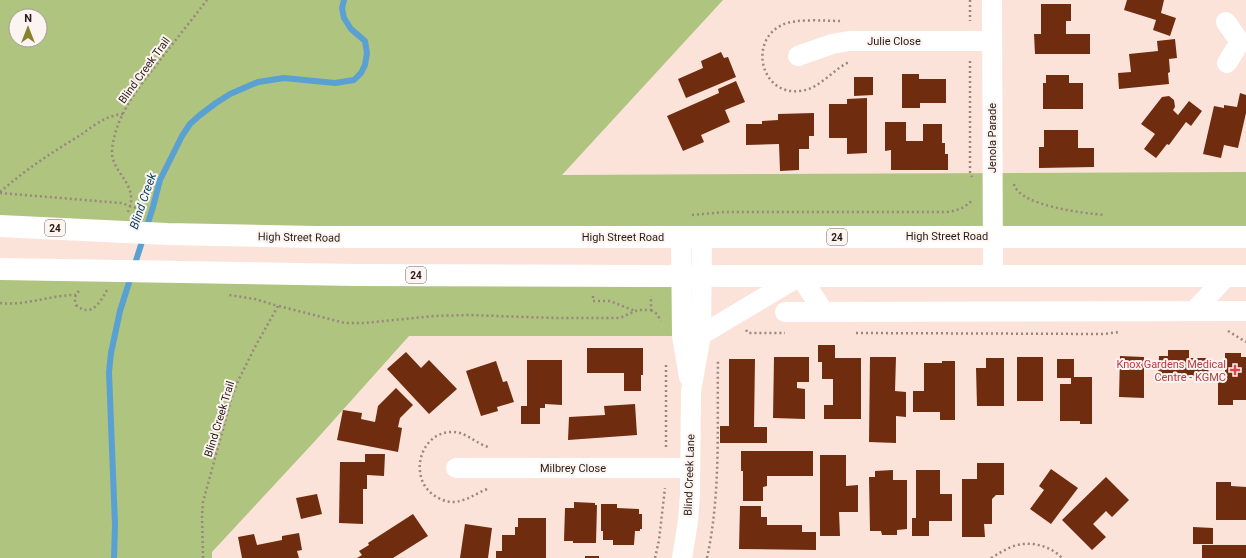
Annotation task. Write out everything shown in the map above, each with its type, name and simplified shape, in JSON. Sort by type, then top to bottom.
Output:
[{"type":"main road","name":"High Street Road","points":[[0,226],[167,234],[316,237],[1246,237]]},
{"type":"main road","name":"24","points":[[0,269],[105,279],[152,271],[364,275],[1236,276]]},
{"type":"street","name":"Jenola Parade","points":[[992,0],[993,276]]},
{"type":"street","points":[[1226,22],[1243,42],[1227,63]]},
{"type":"street","name":"Julie Close","points":[[798,56],[832,44],[849,41],[991,41]]},
{"type":"street","name":"Blind Creek Lane","points":[[682,558],[688,521],[690,494],[691,391],[701,335],[692,276],[691,237]]},
{"type":"street","name":"Blind Creek Lane","points":[[691,391],[682,336],[692,276]]},
{"type":"street","points":[[701,335],[800,276],[824,312]]},
{"type":"street","points":[[1194,311],[1236,276]]},
{"type":"street","points":[[785,312],[1246,311]]},
{"type":"street","name":"Milbrey Close","points":[[456,468],[690,468]]},
{"type":"path","name":"Blind Creek Trail","points":[[132,200],[128,184],[114,164],[112,152],[114,138],[123,114],[140,86],[207,0]]},
{"type":"path","points":[[970,0],[970,28]]},
{"type":"path","points":[[970,57],[970,172],[975,181]]},
{"type":"path","points":[[0,193],[16,178],[37,162],[103,120],[117,114],[123,114]]},
{"type":"path","points":[[1013,181],[1017,192],[1022,196],[1036,202],[1081,213],[1111,215]]},
{"type":"path","points":[[0,193],[121,203]]},
{"type":"path","points":[[685,216],[724,212],[946,212],[964,207],[972,200],[974,196]]},
{"type":"path","points":[[85,289],[76,295],[75,300],[76,304],[83,309],[88,310],[99,304],[105,279]]},
{"type":"path","points":[[593,289],[593,301],[610,301],[635,311]]},
{"type":"path","points":[[651,292],[651,310]]},
{"type":"path","points":[[222,294],[255,299],[333,321],[354,323],[434,316],[468,315],[556,318],[617,318],[638,310],[651,310],[656,314],[664,326]]},
{"type":"path","points":[[0,303],[21,303],[58,296],[76,295]]},
{"type":"path","name":"Blind Creek Trail","points":[[202,558],[202,515],[204,502],[231,400],[237,383],[278,306]]},
{"type":"path","points":[[1222,328],[1246,342]]},
{"type":"path","points":[[741,333],[748,333]]},
{"type":"path","points":[[707,558],[715,509],[717,477],[718,357]]},
{"type":"path","points":[[666,360],[666,453]]},
{"type":"path","points":[[655,558],[659,540],[666,481]]},
{"type":"path","points":[[991,558],[1011,547],[1022,544],[1030,544],[1051,549],[1058,553],[1062,558]]},
{"type":"green space","points":[[0,0],[723,0],[562,175],[1246,172],[1246,237],[0,226]]},
{"type":"green space","points":[[0,269],[682,276],[682,336],[409,336],[315,441],[212,552],[212,558],[0,558]]},
{"type":"building","points":[[1127,0],[1164,0],[1161,13],[1176,18],[1170,36],[1153,30],[1156,20],[1124,10]]},
{"type":"building","points":[[1041,4],[1071,4],[1071,21],[1066,21],[1066,34],[1090,34],[1090,54],[1035,54],[1034,34],[1041,34]]},
{"type":"building","points":[[1175,39],[1177,58],[1169,59],[1169,84],[1119,89],[1118,73],[1131,72],[1129,54],[1158,51],[1157,41]]},
{"type":"building","points":[[721,52],[724,58],[728,57],[736,77],[686,98],[678,79],[703,68],[701,61]]},
{"type":"building","points":[[902,74],[919,74],[919,79],[946,79],[946,103],[920,103],[920,108],[902,108]]},
{"type":"building","points":[[1046,75],[1069,75],[1069,83],[1083,83],[1083,109],[1043,109],[1043,83],[1046,83]]},
{"type":"building","points":[[854,77],[873,77],[873,95],[854,96]]},
{"type":"building","points":[[736,81],[745,102],[725,110],[730,122],[701,135],[704,142],[683,151],[667,116],[719,93],[718,89]]},
{"type":"building","points":[[1240,93],[1246,95],[1246,113],[1238,148],[1224,145],[1221,158],[1203,154],[1214,106],[1224,108],[1224,105],[1237,107]]},
{"type":"building","points":[[1169,96],[1174,100],[1175,107],[1173,110],[1178,115],[1189,101],[1202,111],[1191,126],[1186,122],[1169,145],[1167,144],[1156,158],[1144,149],[1155,134],[1141,124],[1162,97]]},
{"type":"building","points":[[867,98],[867,153],[847,154],[847,138],[829,138],[829,104],[847,104],[847,99]]},
{"type":"building","points":[[814,113],[814,136],[809,136],[809,149],[799,149],[799,170],[780,171],[779,144],[746,145],[746,124],[762,124],[762,121],[778,120],[778,114]]},
{"type":"building","points":[[885,122],[906,122],[906,141],[923,141],[923,124],[942,124],[942,143],[945,143],[945,154],[948,154],[948,170],[891,170],[891,150],[885,151]]},
{"type":"building","points":[[1044,130],[1078,130],[1078,148],[1094,148],[1094,167],[1039,168],[1039,147],[1044,147]]},
{"type":"building","points":[[818,345],[835,345],[835,358],[861,358],[861,419],[824,419],[824,405],[833,405],[833,379],[822,379],[822,362],[818,362]]},
{"type":"building","points":[[587,348],[643,348],[643,375],[641,375],[641,391],[624,391],[624,373],[587,373]]},
{"type":"building","points":[[1168,350],[1189,350],[1189,358],[1209,358],[1208,379],[1158,378],[1159,356],[1168,356]]},
{"type":"building","points":[[406,352],[421,368],[429,360],[457,389],[429,414],[387,369]]},
{"type":"building","name":"Knox Gardens Medical Centre - KGMC","points":[[1225,353],[1241,353],[1241,357],[1246,357],[1246,400],[1233,400],[1233,405],[1218,405],[1218,382],[1225,382]]},
{"type":"building","points":[[1120,356],[1144,357],[1144,398],[1119,397]]},
{"type":"building","points":[[774,357],[809,357],[809,382],[797,382],[797,388],[805,389],[805,419],[773,418]]},
{"type":"building","points":[[870,357],[896,357],[895,391],[906,392],[906,417],[896,416],[896,443],[869,442]]},
{"type":"building","points":[[1017,357],[1043,357],[1043,401],[1017,401]]},
{"type":"building","points":[[986,358],[1004,358],[1004,406],[977,406],[976,368],[986,368]]},
{"type":"building","points":[[729,359],[755,359],[754,427],[767,427],[767,443],[720,443],[720,426],[729,426]]},
{"type":"building","points":[[1057,359],[1074,359],[1074,377],[1092,377],[1092,424],[1080,424],[1080,421],[1060,421],[1060,384],[1071,384],[1071,378],[1057,378]]},
{"type":"building","points":[[527,360],[562,360],[562,405],[545,404],[545,408],[540,408],[540,424],[521,424],[521,406],[527,406]]},
{"type":"building","points":[[496,361],[503,382],[507,381],[514,402],[497,407],[498,411],[481,416],[466,371]]},
{"type":"building","points":[[942,361],[955,361],[955,420],[940,420],[940,412],[913,412],[913,391],[924,391],[924,363],[942,363]]},
{"type":"building","points":[[396,388],[413,405],[400,418],[398,427],[402,428],[398,452],[337,440],[343,410],[362,413],[361,419],[375,422],[378,406]]},
{"type":"building","points":[[635,404],[637,435],[568,440],[569,417],[605,415],[604,406]]},
{"type":"building","points":[[741,451],[813,451],[813,476],[767,476],[767,486],[763,487],[763,501],[743,501]]},
{"type":"building","points":[[365,454],[385,454],[384,476],[367,475],[367,489],[363,489],[363,524],[339,523],[340,462],[365,462]]},
{"type":"building","points":[[820,455],[846,455],[846,486],[858,485],[858,512],[839,512],[840,536],[820,536]]},
{"type":"building","points":[[977,463],[1004,463],[1004,495],[996,495],[992,499],[992,524],[984,524],[985,537],[962,537],[962,479],[977,479]]},
{"type":"building","points":[[1051,469],[1078,488],[1051,524],[1030,509],[1044,490],[1039,486]]},
{"type":"building","points":[[893,470],[893,480],[907,480],[907,529],[897,530],[897,535],[882,535],[881,531],[870,531],[869,477],[875,477],[875,471]]},
{"type":"building","points":[[916,470],[940,470],[940,494],[952,494],[952,521],[929,521],[929,536],[912,536],[912,518],[916,518]]},
{"type":"building","points":[[1106,477],[1129,500],[1112,517],[1106,511],[1093,524],[1106,537],[1092,550],[1062,520]]},
{"type":"building","points":[[1216,482],[1231,482],[1231,486],[1246,487],[1246,520],[1216,520]]},
{"type":"building","points":[[317,494],[322,514],[301,519],[296,498]]},
{"type":"building","points":[[574,502],[595,503],[595,505],[597,505],[596,543],[573,543],[573,541],[564,541],[565,508],[574,508]]},
{"type":"building","points":[[601,504],[617,504],[617,508],[639,509],[639,514],[642,514],[642,529],[640,529],[640,531],[635,531],[634,545],[613,545],[613,540],[603,540],[603,531],[601,531]]},
{"type":"building","points":[[740,506],[761,506],[761,517],[767,517],[767,525],[802,525],[802,532],[816,532],[816,550],[739,549]]},
{"type":"building","points":[[413,514],[428,536],[393,558],[357,558],[362,555],[359,551],[369,545],[368,543]]},
{"type":"building","points":[[518,518],[546,518],[546,558],[496,558],[496,551],[502,551],[502,535],[515,535],[515,527],[518,527]]},
{"type":"building","points":[[465,524],[492,528],[488,558],[460,558]]},
{"type":"building","points":[[1193,527],[1213,528],[1213,544],[1193,544]]},
{"type":"building","points":[[299,533],[302,550],[297,551],[299,558],[242,558],[238,537],[254,534],[257,545],[282,540],[282,536]]},
{"type":"building","points":[[1202,545],[1246,545],[1246,558],[1202,558]]},
{"type":"building","points":[[585,556],[599,556],[599,558],[585,558]]},
{"type":"waterway","name":"Blind Creek","points":[[114,558],[115,525],[109,372],[111,353],[120,311],[160,180],[182,136],[190,124],[230,94],[258,82],[284,78],[335,83],[354,80],[361,73],[365,65],[367,53],[365,41],[351,29],[344,18],[342,8],[344,0]]},
{"type":"place","name":"Knox Gardens Medical Centre - KGMC","points":[[1235,370]]}]
